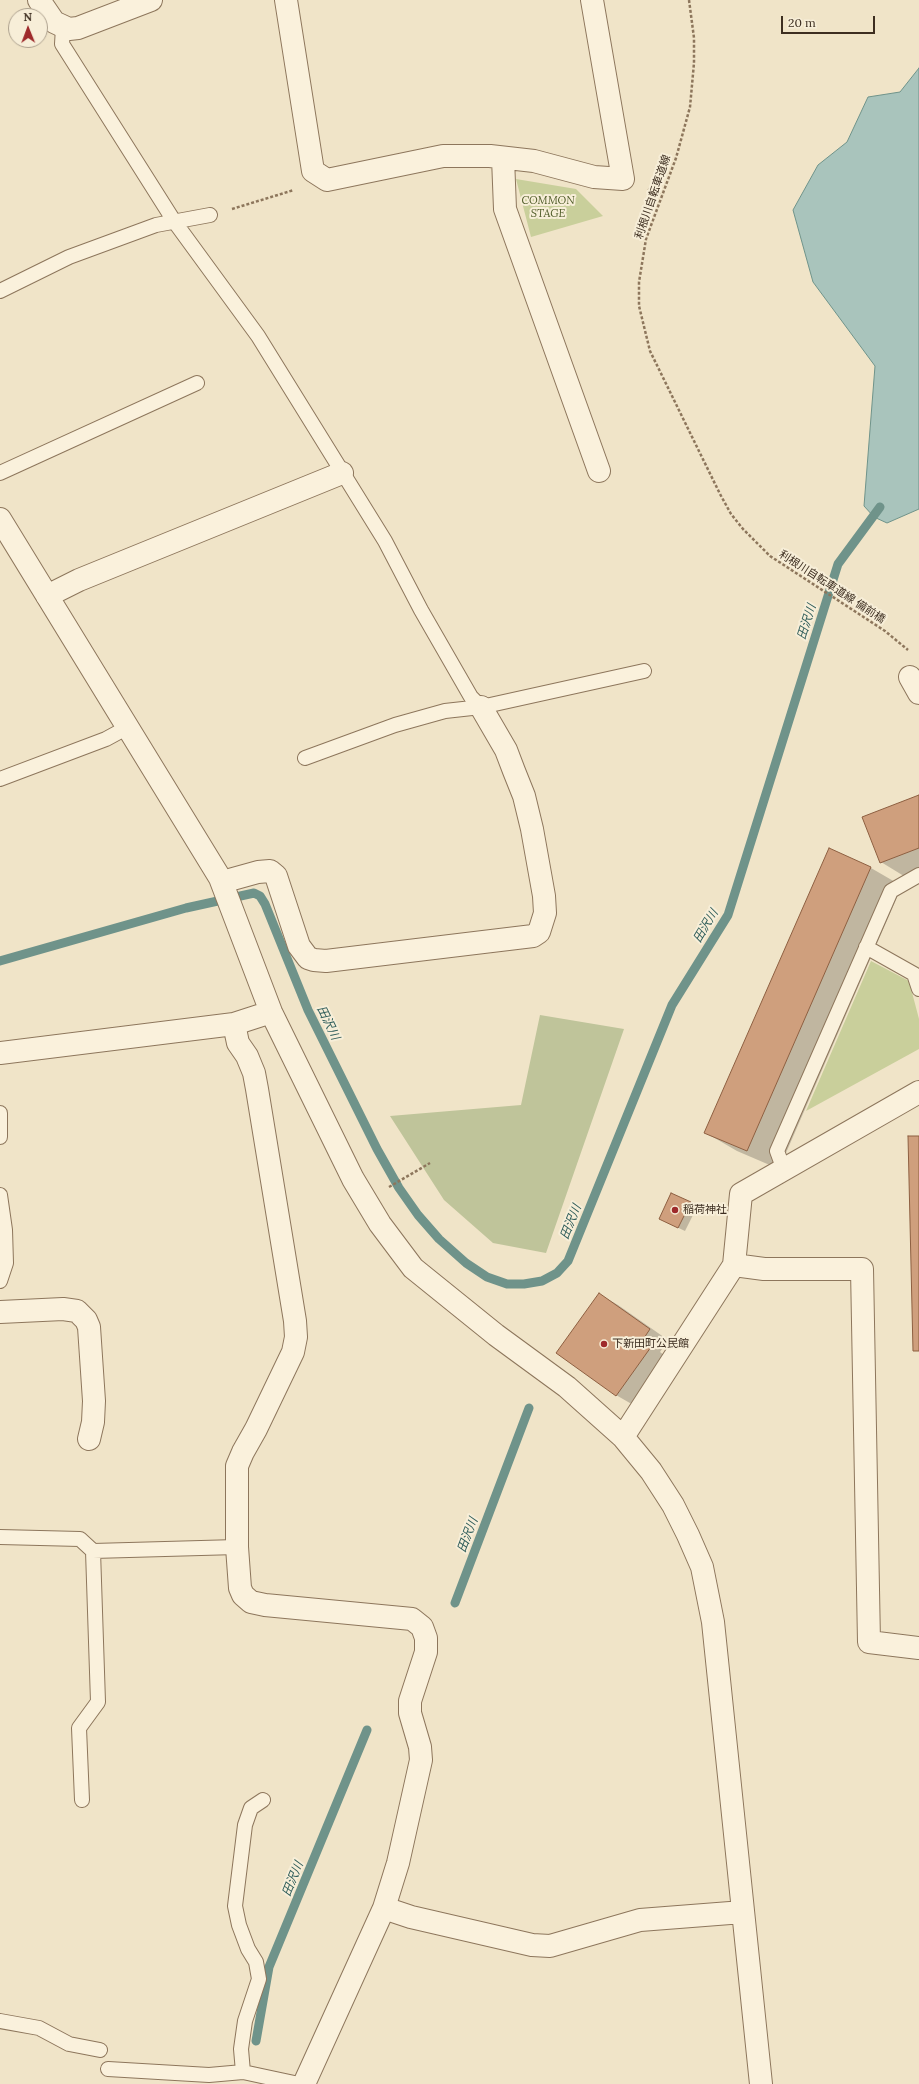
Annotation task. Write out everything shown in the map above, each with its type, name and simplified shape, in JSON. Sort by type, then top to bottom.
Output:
[{"type":"street","points":[[38,0],[54,22],[64,28],[78,28],[151,0]]},
{"type":"street","points":[[286,0],[313,171],[327,180],[443,156],[503,158],[534,161],[594,176],[623,179],[592,0]]},
{"type":"street","points":[[503,158],[505,209],[599,471]]},
{"type":"street","points":[[47,596],[79,580],[342,473]]},
{"type":"street","points":[[0,519],[222,882],[271,1012],[353,1179],[380,1224],[413,1268],[496,1335],[567,1387],[623,1436],[651,1471],[673,1505],[702,1567],[713,1622],[761,2084]]},
{"type":"street","points":[[222,882],[258,872],[270,871],[276,876],[299,946],[308,958],[314,960],[326,961],[533,936],[539,932],[544,913],[544,896],[524,796],[495,730],[481,707]]},
{"type":"street","points":[[0,1053],[234,1024],[271,1012]]},
{"type":"street","points":[[234,1024],[238,1043],[247,1056],[254,1073],[296,1321],[296,1337],[293,1352],[256,1429],[243,1452],[238,1466],[237,1547],[240,1588],[243,1595],[251,1602],[412,1619],[422,1627],[426,1638],[426,1652],[410,1701],[410,1713],[420,1747],[421,1760],[398,1863],[384,1908],[304,2084]]},
{"type":"street","points":[[623,1436],[734,1265],[741,1194],[919,1092]]},
{"type":"street","points":[[734,1265],[764,1269],[862,1269],[868,1642],[919,1648]]},
{"type":"street","points":[[0,1312],[63,1309],[77,1311],[86,1320],[90,1327],[94,1400],[93,1422],[88,1439]]},
{"type":"street","points":[[384,1908],[412,1917],[525,1943],[550,1946],[640,1920],[743,1912]]},
{"type":"lane","points":[[64,28],[62,44],[174,221],[258,336],[384,540],[421,610],[471,697],[481,707]]},
{"type":"lane","points":[[0,291],[69,257],[156,225],[210,215]]},
{"type":"lane","points":[[0,473],[197,383]]},
{"type":"lane","points":[[305,758],[395,725],[445,711],[481,707],[644,671]]},
{"type":"lane","points":[[0,778],[106,739],[128,727]]},
{"type":"lane","points":[[784,1170],[777,1151],[891,891],[919,875]]},
{"type":"lane","points":[[866,947],[914,974],[919,989]]},
{"type":"lane","points":[[0,1113],[0,1137]]},
{"type":"lane","points":[[0,1195],[6,1263],[0,1281]]},
{"type":"lane","points":[[0,1537],[80,1539],[93,1551],[237,1547]]},
{"type":"lane","points":[[82,1800],[79,1728],[98,1702],[93,1551]]},
{"type":"lane","points":[[243,2072],[241,2048],[245,2021],[259,1979],[256,1962],[248,1949],[239,1925],[236,1906],[245,1825],[251,1808],[264,1800]]},
{"type":"lane","points":[[0,2023],[40,2028],[69,2044],[100,2050]]},
{"type":"lane","points":[[108,2069],[209,2075],[243,2072],[299,2084]]},
{"type":"path","name":"利根川自転車道線","points":[[689,0],[694,38],[694,64],[690,107],[676,158],[646,239],[639,282],[639,306],[650,351],[720,494],[731,514],[755,543],[770,556]]},
{"type":"path","points":[[210,215],[327,180]]},
{"type":"path","name":"利根川自転車道線 備前橋","points":[[770,556],[884,631],[914,654]]},
{"type":"path","points":[[383,1191],[430,1163]]},
{"type":"green space","name":"COMMON STAGE","points":[[516,179],[576,189],[603,216],[531,237]]},
{"type":"green space","points":[[871,961],[909,981],[919,1019],[919,1049],[806,1111]]},
{"type":"green space","points":[[540,1015],[624,1029],[546,1253],[493,1243],[444,1200],[390,1116],[521,1105]]},
{"type":"water","points":[[919,68],[919,509],[887,523],[874,517],[864,506],[875,366],[813,282],[793,210],[818,165],[847,142],[868,97],[900,92]]},
{"type":"building","points":[[919,795],[919,848],[880,863],[862,817]]},
{"type":"building","points":[[829,848],[871,867],[747,1151],[704,1133]]},
{"type":"building","points":[[908,1136],[919,1136],[919,1351],[913,1351]]},
{"type":"building","name":"稲荷神社","points":[[671,1193],[691,1202],[678,1228],[659,1219]]},
{"type":"building","name":"下新田町公民館","points":[[599,1293],[650,1329],[642,1341],[651,1347],[616,1396],[556,1353]]},
{"type":"waterway","name":"田沢川","points":[[0,961],[186,908],[254,893],[260,896],[265,904],[308,1010],[377,1149],[399,1188],[418,1215],[439,1239],[466,1263],[487,1277],[507,1284],[524,1284],[542,1281],[557,1273],[568,1261],[672,1005],[728,915],[838,564],[880,507]]},
{"type":"waterway","name":"田沢川","points":[[455,1603],[529,1408]]},
{"type":"waterway","name":"田沢川","points":[[256,2041],[269,1967],[367,1730]]},
{"type":"place","name":"稲荷神社","points":[[675,1210]]},
{"type":"place","name":"下新田町公民館","points":[[604,1344]]}]
